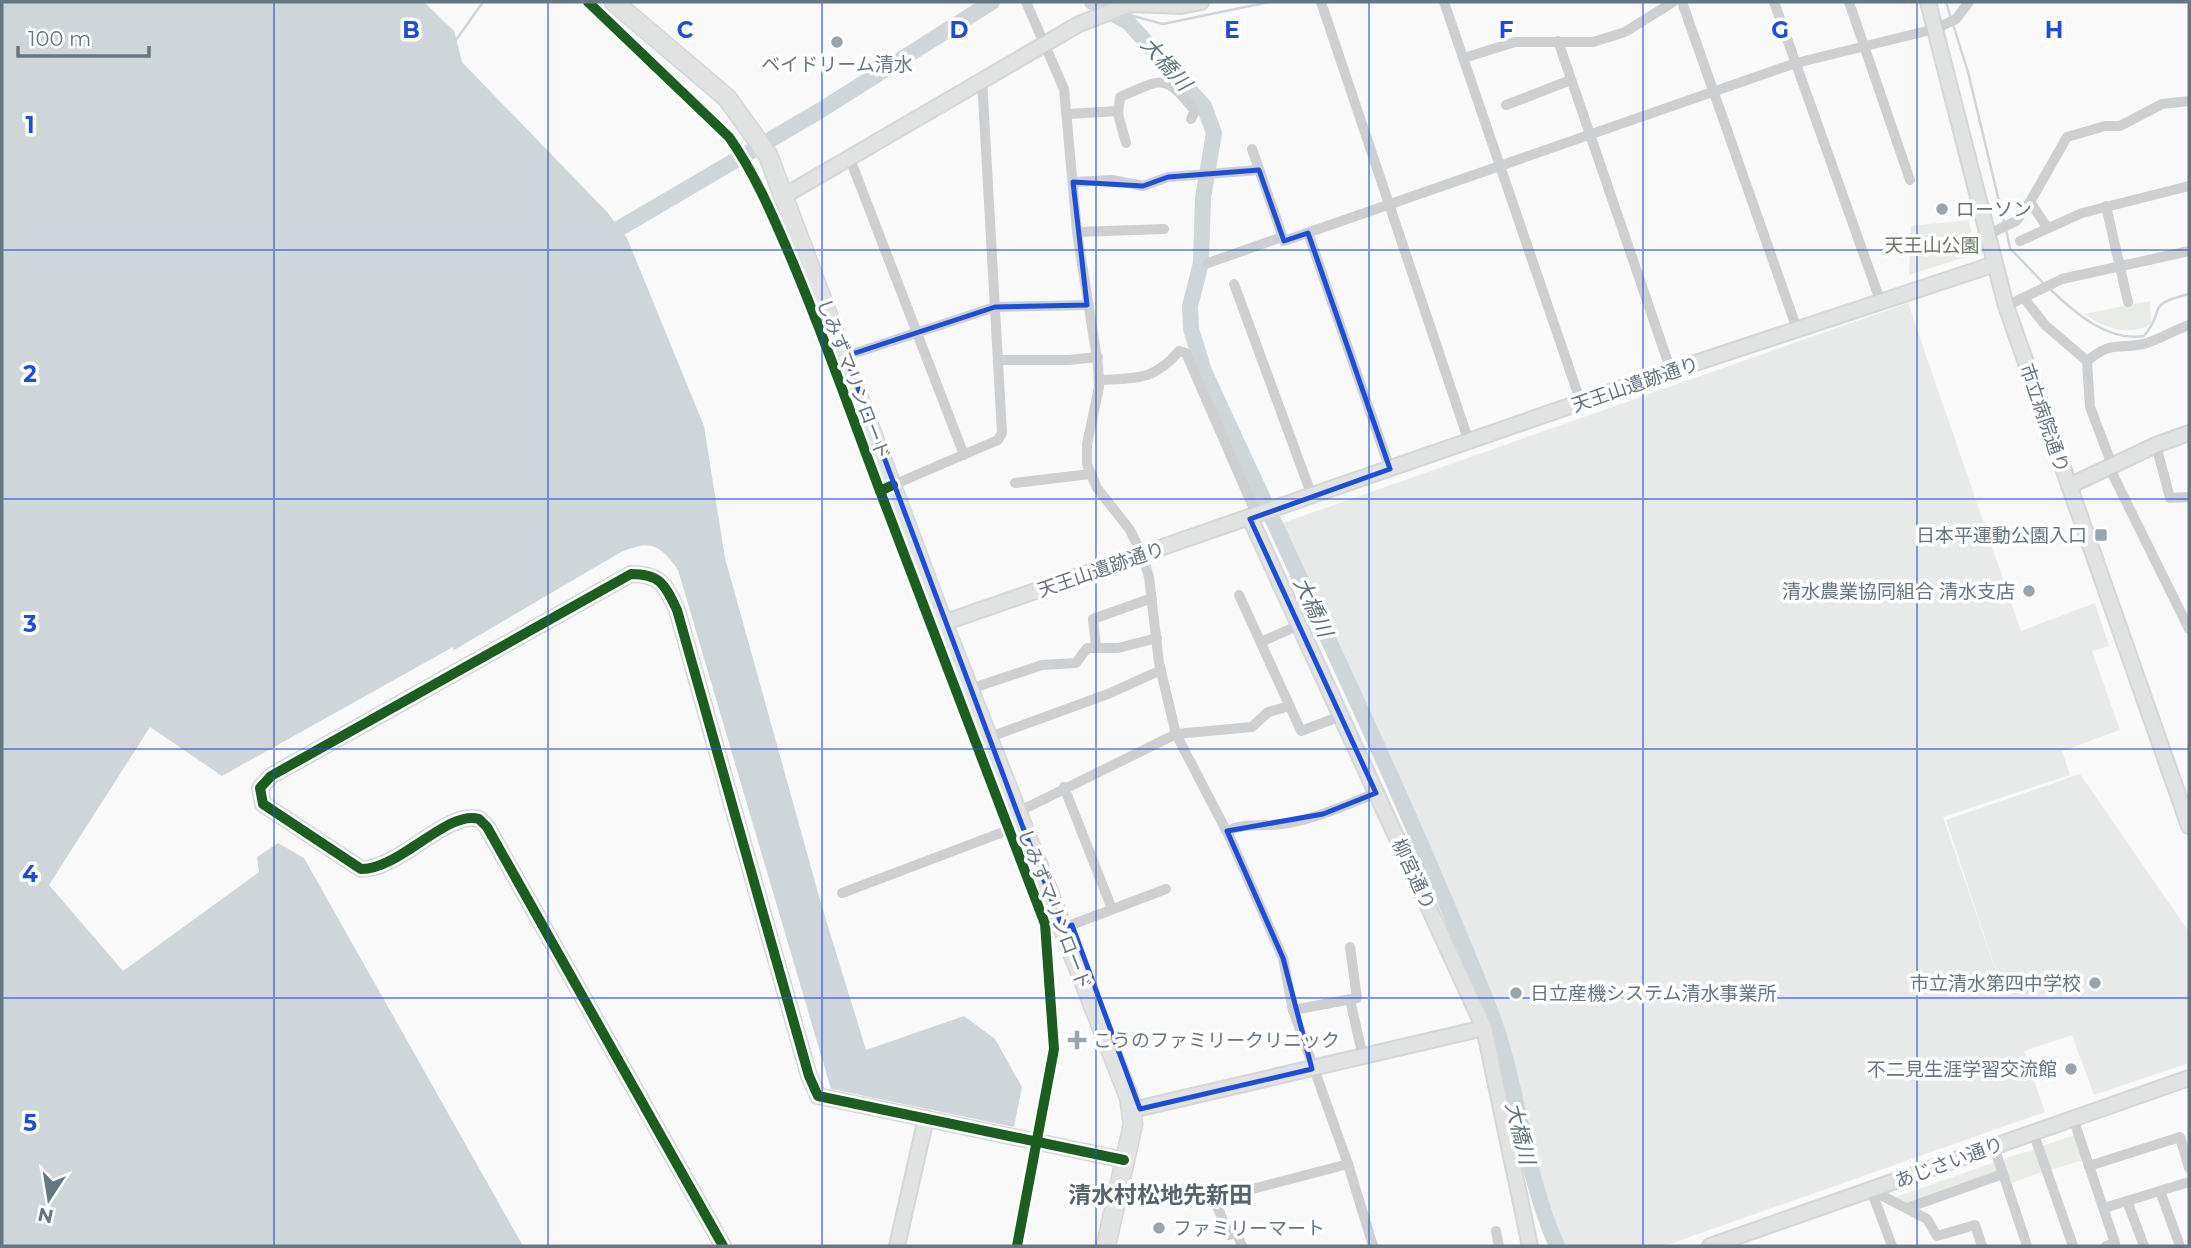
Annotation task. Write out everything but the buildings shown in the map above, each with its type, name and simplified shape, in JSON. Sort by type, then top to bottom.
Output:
[{"type":"highway","name":"しみずマリンロード","points":[[614,2],[727,98],[757,129]]},
{"type":"highway","name":"しみずマリンロード","points":[[627,2],[734,93],[773,153],[1141,1125],[1117,1246]]},
{"type":"highway","name":"しみずマリンロード","points":[[949,621],[998,734],[1024,816]]},
{"type":"highway","name":"しみずマリンロード","points":[[1106,1246],[1136,1110]]},
{"type":"street","points":[[1027,2],[1042,43],[1064,89],[1068,114],[1077,232],[1087,305],[1098,357],[1099,380],[1087,444],[1090,474],[1130,530],[1142,555],[1152,598],[1161,670],[1176,734],[1227,831],[1283,958],[1293,1010],[1311,1069],[1348,1164],[1373,1246]]},
{"type":"street","points":[[788,194],[1042,43],[1100,15],[1126,4],[1181,6],[1201,2]]},
{"type":"street","points":[[1321,2],[1469,442]]},
{"type":"street","points":[[1444,2],[1581,403]]},
{"type":"street","points":[[1464,58],[1515,42],[1593,42],[1626,33],[1673,2]]},
{"type":"street","points":[[1682,2],[1716,90],[1797,329]]},
{"type":"street","points":[[1774,2],[1880,300]]},
{"type":"street","points":[[1849,2],[1910,180]]},
{"type":"street","name":"市立病院通り","points":[[1928,2],[2006,306],[2189,826]]},
{"type":"street","points":[[1252,149],[1284,241],[1796,63],[1935,29],[1956,19],[1969,2]]},
{"type":"street","points":[[1558,41],[1671,371]]},
{"type":"street","points":[[898,483],[998,440],[1002,433],[982,79]]},
{"type":"street","points":[[1506,106],[1571,80]]},
{"type":"street","points":[[1126,143],[1118,111],[1120,97],[1167,81],[1172,83],[1195,111],[1191,119]]},
{"type":"street","points":[[1989,234],[2016,221],[2031,202],[2067,137],[2105,126],[2120,126],[2162,104],[2189,102]]},
{"type":"street","points":[[1068,114],[1118,111]]},
{"type":"street","points":[[850,159],[964,455]]},
{"type":"street","points":[[1073,182],[1111,180],[1143,186],[1168,177],[1259,170]]},
{"type":"street","points":[[2020,240],[2106,206],[2189,186]]},
{"type":"street","points":[[2031,202],[2048,227]]},
{"type":"street","points":[[2106,206],[2128,302]]},
{"type":"street","points":[[1077,232],[1164,229]]},
{"type":"street","points":[[1308,233],[1390,469]]},
{"type":"street","points":[[1208,263],[1282,237]]},
{"type":"street","points":[[2006,306],[2062,279],[2189,251]]},
{"type":"street","name":"天王山遺跡通り","points":[[949,621],[1671,371],[1995,264]]},
{"type":"street","points":[[1234,284],[1312,496]]},
{"type":"street","points":[[2024,298],[2045,325],[2087,361],[2090,407],[2110,466],[2189,629]]},
{"type":"street","points":[[850,355],[995,307],[1087,305]]},
{"type":"street","points":[[2087,361],[2106,345],[2146,343],[2166,332],[2189,325]]},
{"type":"street","points":[[1099,380],[1153,374],[1168,365],[1180,351],[1186,353],[1255,516]]},
{"type":"street","points":[[999,360],[1098,357]]},
{"type":"street","points":[[2069,486],[2156,445],[2189,433]]},
{"type":"street","points":[[2156,445],[2170,498],[2189,497]]},
{"type":"street","points":[[1014,483],[1090,474]]},
{"type":"street","name":"柳宮通り","points":[[1255,516],[1299,625],[1484,1028],[1530,1246]]},
{"type":"street","points":[[723,1246],[487,827],[479,819],[463,818],[387,863],[361,869],[263,804],[260,788],[265,781],[631,574],[654,576],[666,589],[677,610],[813,1089],[818,1097],[1124,1160]]},
{"type":"street","points":[[1239,595],[1301,731],[1341,716]]},
{"type":"street","points":[[1096,647],[1093,619],[1152,598]]},
{"type":"street","points":[[1261,642],[1299,625]]},
{"type":"street","points":[[979,686],[1042,665],[1076,663],[1087,648],[1118,649],[1157,638]]},
{"type":"street","points":[[998,734],[1108,694],[1161,670]]},
{"type":"street","points":[[842,893],[1024,816],[1064,787],[1176,734],[1252,727],[1269,712],[1290,706]]},
{"type":"street","points":[[1064,787],[1112,909]]},
{"type":"street","points":[[1227,831],[1243,824],[1281,824],[1323,814],[1377,793]]},
{"type":"street","points":[[1068,927],[1166,888]]},
{"type":"street","points":[[1293,1010],[1357,998],[1350,947]]},
{"type":"street","points":[[1350,1000],[1363,1057]]},
{"type":"street","points":[[1136,1110],[1484,1028]]},
{"type":"street","name":"あじさい通り","points":[[1710,1246],[1744,1240],[1871,1189],[2189,1078]]},
{"type":"street","points":[[897,1246],[926,1118]]},
{"type":"street","points":[[2073,1118],[2115,1243],[2106,1246]]},
{"type":"street","points":[[2034,1132],[2073,1246]]},
{"type":"street","points":[[2089,1166],[2180,1137],[2189,1168]]},
{"type":"street","points":[[1994,1147],[2027,1246]]},
{"type":"street","points":[[1242,1246],[1236,1232],[1229,1236],[1214,1199],[1348,1164]]},
{"type":"street","points":[[1907,1208],[2003,1174]]},
{"type":"street","points":[[2104,1208],[2189,1182]]},
{"type":"street","points":[[1871,1189],[1927,1219],[1937,1236],[1975,1224],[1982,1246]]},
{"type":"street","points":[[1871,1189],[1892,1246]]},
{"type":"street","points":[[2160,1191],[2180,1246]]},
{"type":"street","points":[[2127,1201],[2144,1246]]},
{"type":"street","points":[[1496,1231],[1499,1246]]},
{"type":"highlighted area","points":[[1259,170],[1284,241],[1308,233],[1390,469],[1250,519],[1376,793],[1323,814],[1227,831],[1283,958],[1312,1069],[1140,1109],[1072,925],[1063,928],[846,356],[995,307],[1087,305],[1073,182],[1143,186],[1168,177]]},
{"type":"shaded area","points":[[2,2],[424,2],[454,31],[462,62],[607,212],[627,238],[704,426],[725,558],[822,907],[866,1050],[964,1016],[995,1039],[1022,1087],[1014,1127],[831,1089],[678,570],[660,550],[640,546],[621,552],[454,650],[453,647],[222,776],[150,727],[49,885],[123,971],[259,872],[257,857],[278,843],[304,858],[523,1246],[2,1246]]},
{"type":"shaded area","points":[[1908,303],[2021,631],[2095,603],[2109,646],[2092,651],[2120,730],[2062,751],[2070,775],[1943,817],[2010,1012],[1946,820],[2080,774],[2189,932],[2189,1063],[2094,1095],[2072,1035],[2024,1051],[2045,1112],[1664,1246],[1555,1246],[1548,1233],[1496,1011],[1277,525]]},
{"type":"green space","name":"天王山公園","points":[[1969,220],[1975,254],[1909,275],[1911,226]]},
{"type":"green space","points":[[2150,301],[2151,324],[2134,330],[2108,327],[2084,314]]},
{"type":"green space","points":[[2075,1135],[2083,1160],[2050,1170],[2042,1146]]},
{"type":"green space","points":[[2036,1149],[2045,1171],[2011,1183],[2005,1158]]},
{"type":"green space","points":[[1995,1162],[1998,1173],[1906,1205],[1896,1197]]},
{"type":"waterway","points":[[456,40],[483,2]]},
{"type":"waterway","name":"大橋川","points":[[620,228],[821,110],[992,2]]},
{"type":"waterway","name":"大橋川","points":[[1092,2],[1128,22],[1204,106],[1214,133],[1203,198],[1201,263],[1190,306],[1191,329],[1204,371],[1350,685],[1487,1003],[1507,1063],[1536,1186],[1557,1246]]},
{"type":"waterway","points":[[1122,13],[1163,24],[1269,2]]},
{"type":"waterway","points":[[1946,2],[1968,72],[2004,222]]},
{"type":"waterway","points":[[2006,229],[2010,248],[2045,285]]},
{"type":"waterway","points":[[2050,289],[2093,324],[2118,335],[2131,337],[2144,336],[2160,305],[2189,294]]},
{"type":"cycle path","points":[[588,2],[729,137],[747,165],[777,225],[802,285],[880,491],[893,485]]},
{"type":"cycle path","points":[[880,491],[1045,924],[1054,1049],[1017,1246]]},
{"type":"cycle path","points":[[723,1246],[487,827],[479,819],[467,818],[453,823],[391,860],[376,867],[361,869],[263,804],[260,788],[271,776],[631,574],[656,579],[665,588],[677,610],[809,1076],[818,1096],[1124,1160]]},
{"type":"place","name":"ベイドリーム清水","points":[[837,42]]},
{"type":"place","name":"ローソン","points":[[1942,209]]},
{"type":"place","name":"日本平運動公園入口","points":[[2101,535]]},
{"type":"place","name":"清水農業協同組合 清水支店","points":[[2029,591]]},
{"type":"place","name":"市立清水第四中学校","points":[[2095,983]]},
{"type":"place","name":"日立産機システム清水事業所","points":[[1516,993]]},
{"type":"place","name":"こうのファミリークリニック","points":[[1077,1040]]},
{"type":"place","name":"不二見生涯学習交流館","points":[[2071,1069]]},
{"type":"place","name":"ファミリーマート","points":[[1159,1228]]},
{"type":"district","name":"清水村松地先新田","points":[[1160,1195]]}]
